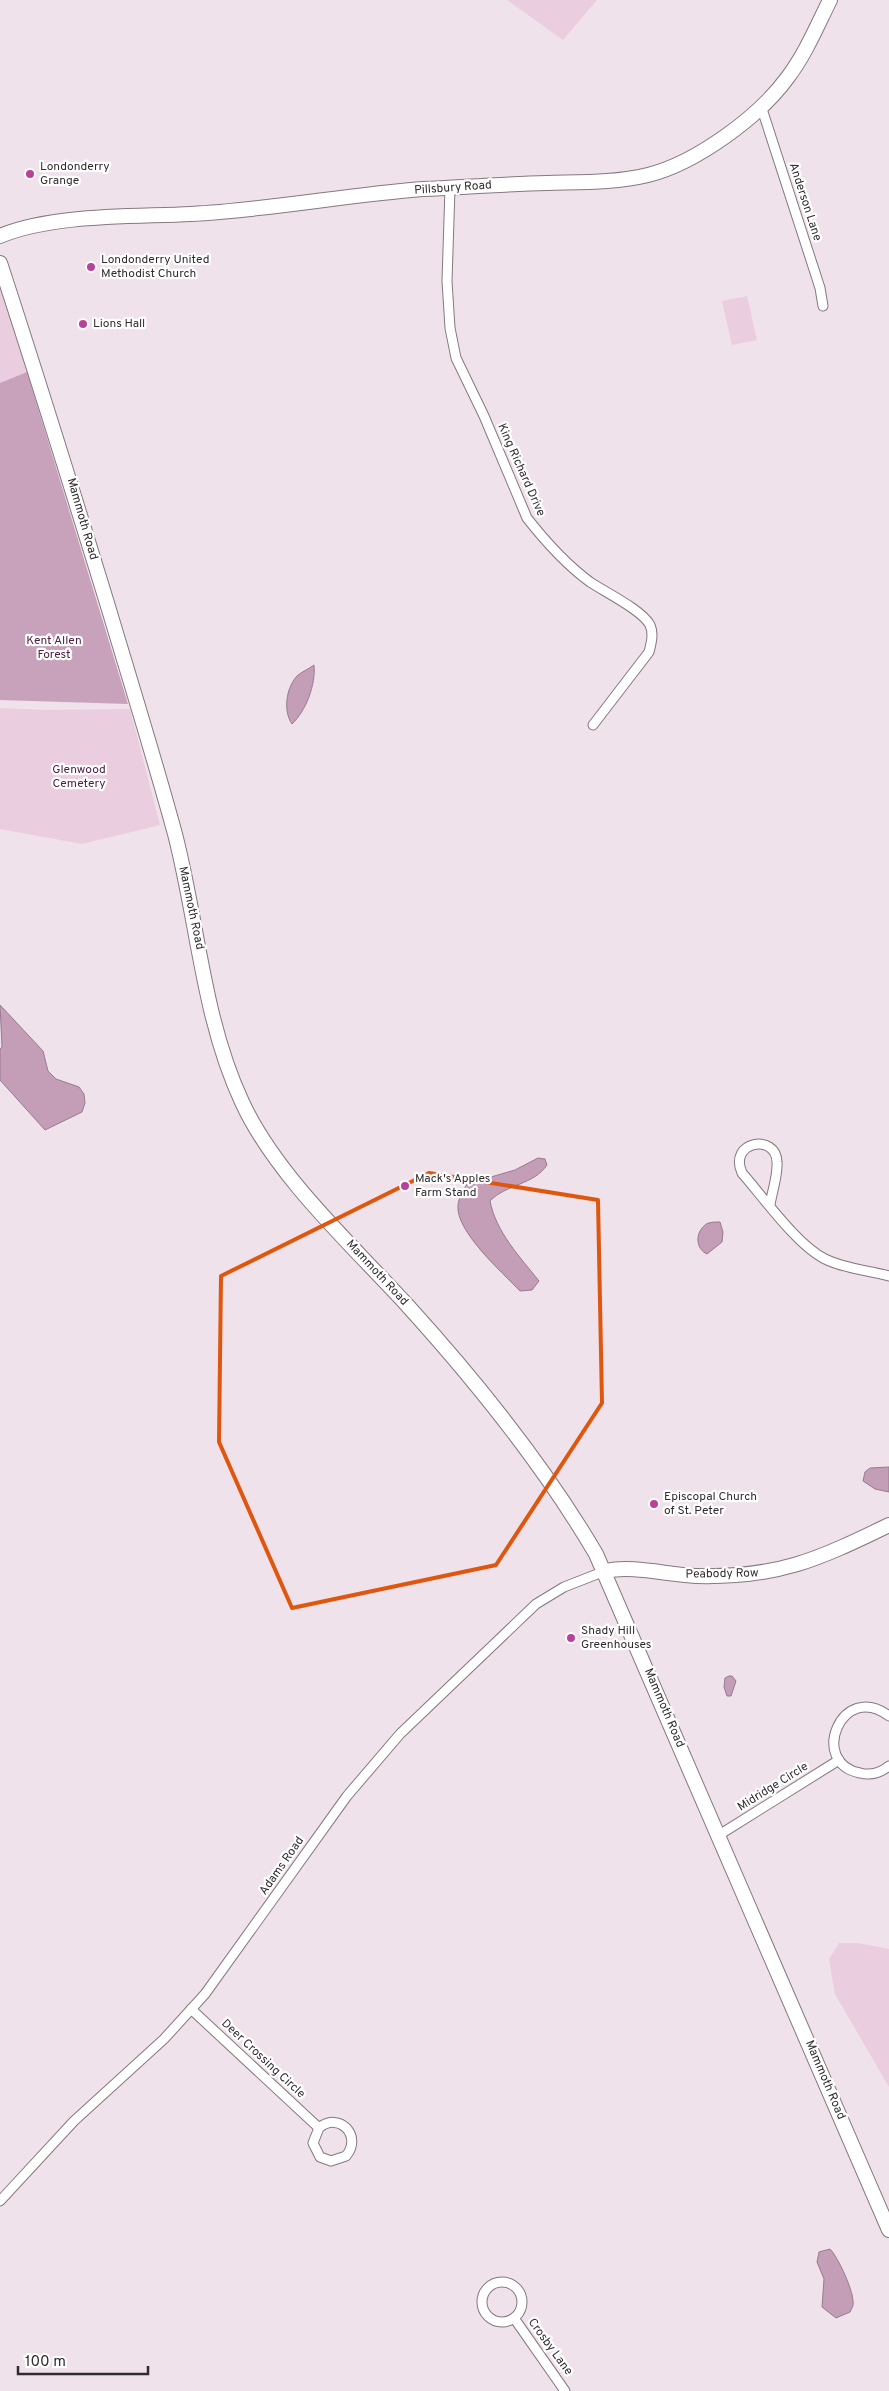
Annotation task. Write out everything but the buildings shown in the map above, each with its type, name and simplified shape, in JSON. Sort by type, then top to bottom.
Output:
[{"type":"main road","name":"Pillsbury Road","points":[[0,236],[23,228],[84,220],[258,210],[389,193],[598,181],[645,176],[680,164],[732,130],[761,106],[790,75],[830,0]]},
{"type":"main road","name":"Mammoth Road","points":[[0,263],[63,454],[153,757],[184,873],[216,1032],[243,1104],[279,1161],[305,1193],[430,1331],[491,1405],[563,1503],[605,1571],[889,2230]]},
{"type":"main road","name":"Peabody Row","points":[[605,1571],[625,1569],[686,1576],[752,1575],[802,1564],[889,1525]]},
{"type":"street","name":"Anderson Lane","points":[[761,106],[820,288],[823,306]]},
{"type":"street","name":"King Richard Drive","points":[[450,188],[447,281],[450,328],[456,358],[484,416],[527,518],[551,545],[590,581],[618,598],[650,625],[652,638],[649,652],[593,725]]},
{"type":"street","points":[[770,1205],[777,1161],[772,1149],[761,1144],[754,1144],[744,1150],[740,1156],[740,1168],[770,1205],[800,1240],[817,1255],[839,1265],[889,1276]]},
{"type":"street","name":"Adams Road","points":[[0,2201],[74,2121],[164,2039],[191,2009],[230,1962],[347,1796],[400,1734],[536,1604],[564,1587],[605,1571]]},
{"type":"street","points":[[889,1716],[871,1708],[858,1709],[847,1714],[838,1724],[834,1736],[834,1748],[839,1760],[849,1769],[862,1774],[875,1773],[889,1766]]},
{"type":"street","name":"Midridge Circle","points":[[719,1835],[839,1760]]},
{"type":"street","name":"Deer Crossing Circle","points":[[191,2009],[318,2128]]},
{"type":"street","points":[[335,2122],[347,2128],[352,2136],[352,2144],[346,2156],[331,2161],[320,2157],[313,2143],[318,2128],[326,2123],[335,2122]]},
{"type":"street","name":"Crosby Lane","points":[[504,2282],[518,2290],[522,2305],[514,2318],[498,2322],[485,2314],[481,2299],[489,2286],[504,2282]]},
{"type":"street","name":"Crosby Lane","points":[[514,2318],[566,2391]]},
{"type":"highlighted area","points":[[429,1173],[598,1200],[602,1403],[496,1565],[292,1608],[219,1442],[221,1276]]},
{"type":"green space","points":[[507,0],[597,0],[563,40]]},
{"type":"green space","points":[[0,286],[27,372],[0,383]]},
{"type":"green space","points":[[747,296],[757,340],[732,345],[722,301]]},
{"type":"green space","name":"Kent Allen Forest","points":[[27,372],[128,704],[0,700],[0,383]]},
{"type":"green space","name":"Glenwood Cemetery","points":[[0,708],[46,710],[130,709],[160,825],[82,844],[0,829]]},
{"type":"green space","points":[[839,1943],[858,1943],[889,1949],[889,2087],[835,1994],[829,1959]]},
{"type":"shaded area","points":[[314,665],[312,689],[302,712],[292,724],[287,713],[290,687],[297,676]]},
{"type":"shaded area","points":[[0,1005],[43,1051],[48,1071],[56,1079],[79,1087],[84,1094],[85,1103],[82,1112],[45,1130],[0,1080],[0,1049],[2,1047]]},
{"type":"shaded area","points":[[538,1158],[545,1159],[547,1165],[541,1172],[535,1177],[504,1191],[490,1201],[503,1234],[539,1281],[532,1290],[520,1291],[492,1263],[472,1239],[459,1215],[458,1205],[461,1194],[467,1184],[515,1170]]},
{"type":"shaded area","points":[[720,1222],[723,1232],[722,1242],[707,1254],[703,1252],[699,1245],[699,1233],[705,1225]]},
{"type":"shaded area","points":[[889,1467],[889,1492],[875,1489],[863,1481],[865,1472],[870,1468]]},
{"type":"shaded area","points":[[732,1676],[736,1681],[731,1696],[727,1696],[724,1687],[725,1678]]},
{"type":"shaded area","points":[[830,2249],[845,2276],[853,2299],[853,2306],[850,2312],[836,2318],[822,2307],[824,2279],[817,2262],[819,2252]]},
{"type":"place","name":"Londonderry Grange","points":[[30,174]]},
{"type":"place","name":"Londonderry United Methodist Church","points":[[91,267]]},
{"type":"place","name":"Lions Hall","points":[[83,324]]},
{"type":"place","name":"Mack's Apples Farm Stand","points":[[405,1186]]},
{"type":"place","name":"Episcopal Church of St. Peter","points":[[654,1504]]},
{"type":"place","name":"Shady Hill Greenhouses","points":[[571,1638]]}]
